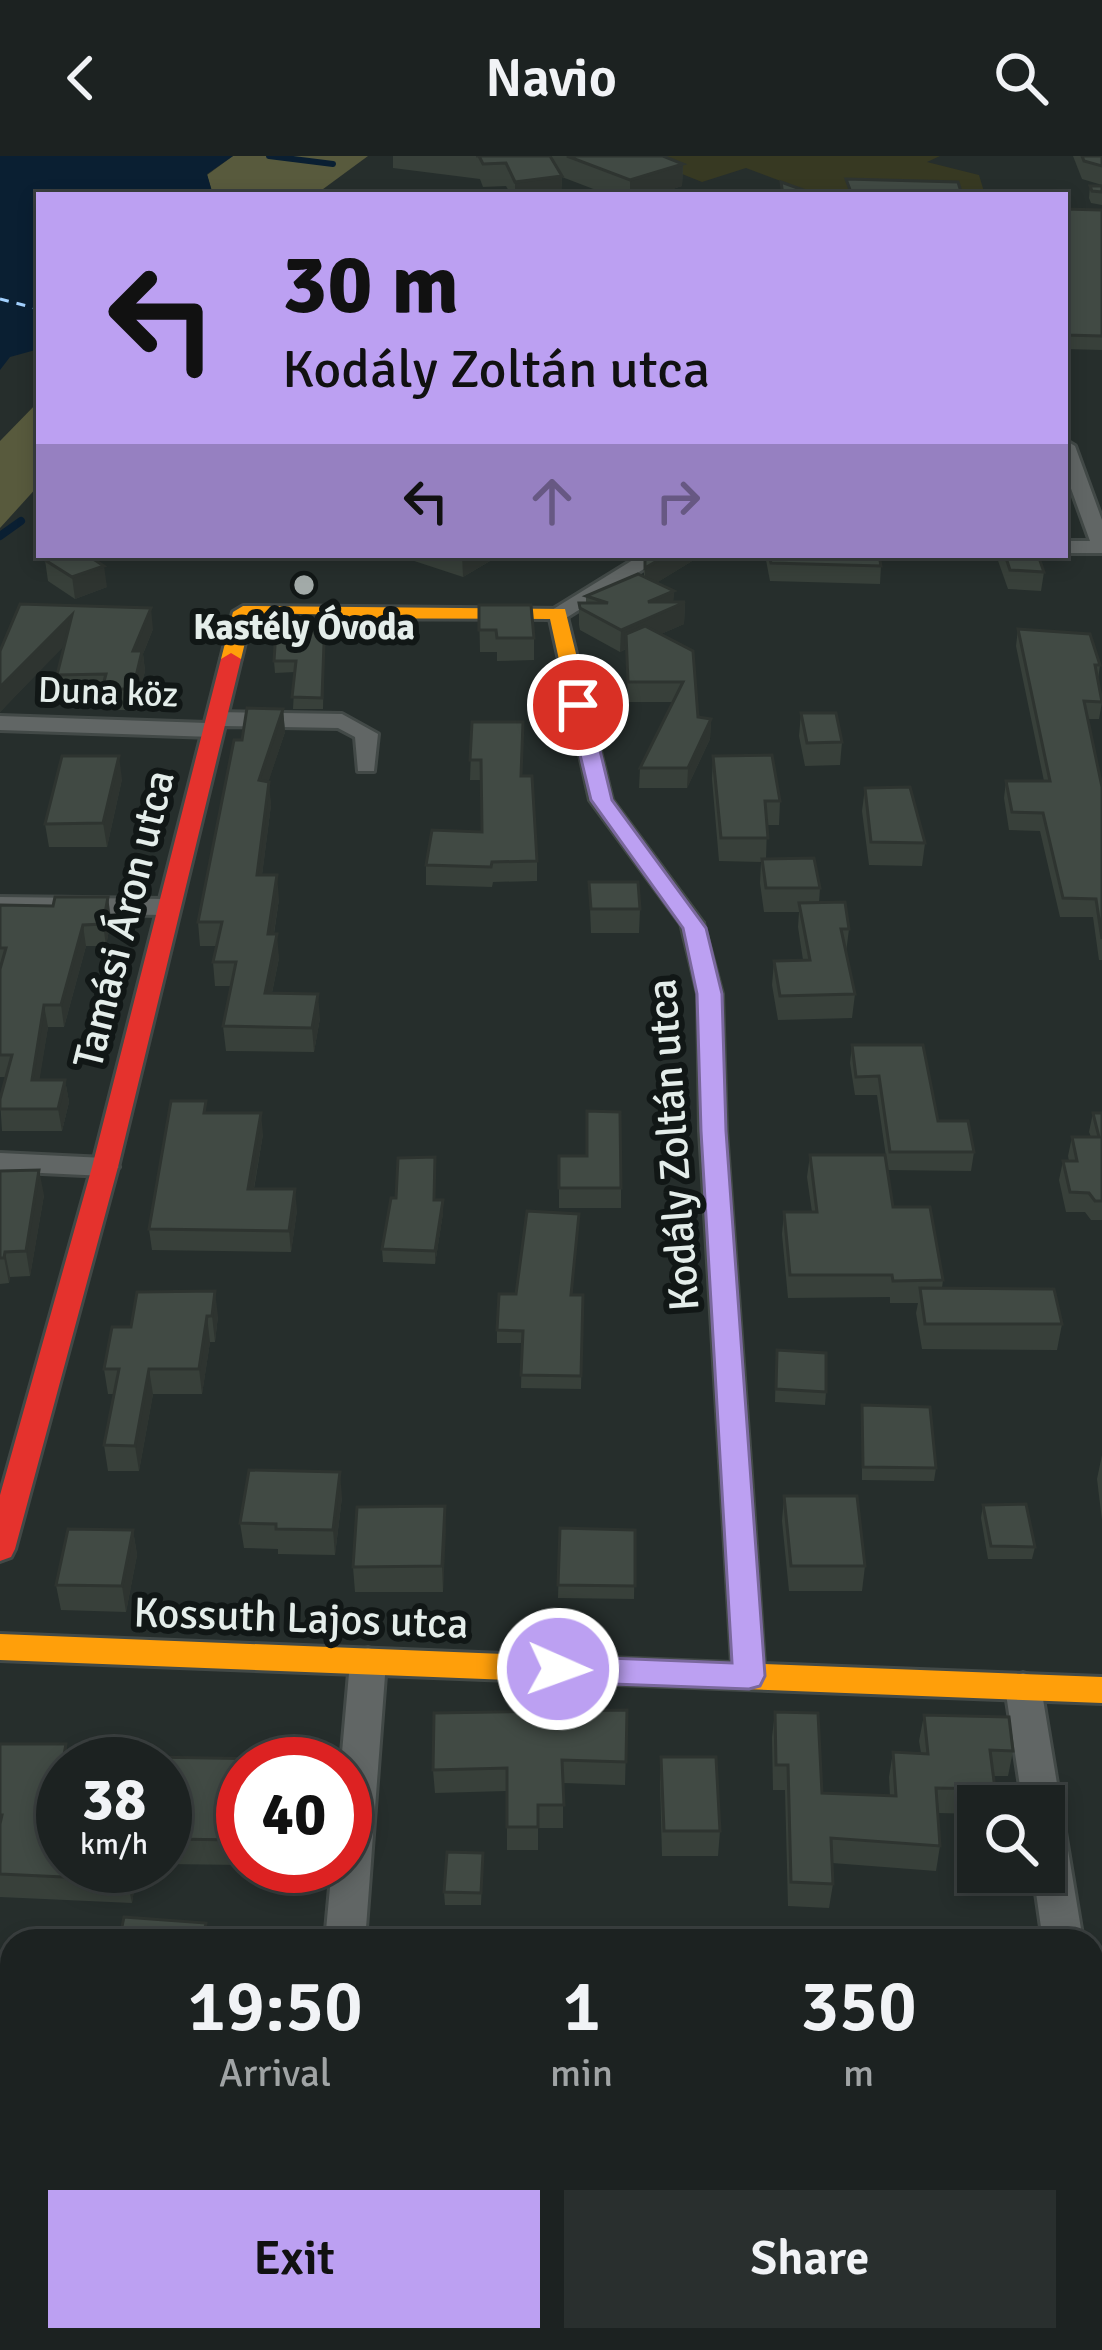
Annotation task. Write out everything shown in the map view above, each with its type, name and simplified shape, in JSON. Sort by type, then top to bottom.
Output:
[{"type":"street","points":[[1068,454],[1102,547],[1068,547]]},
{"type":"street","points":[[558,613],[651,558]]},
{"type":"street","name":"Tamási Áron utca","points":[[0,1549],[105,1167],[243,612],[558,613]]},
{"type":"street","name":"Kodály Zoltán utca","points":[[558,613],[602,800],[695,928],[710,994],[713,1131],[749,1676]]},
{"type":"street","name":"Duna köz","points":[[0,723],[342,722],[368,734],[366,766]]},
{"type":"street","points":[[0,905],[166,907]]},
{"type":"street","points":[[0,1162],[105,1167]]},
{"type":"street","name":"Kossuth Lajos utca","points":[[0,1647],[1102,1690]]},
{"type":"street","points":[[347,1929],[368,1662]]},
{"type":"street","points":[[1023,1687],[1039,1785]]},
{"type":"street","points":[[1055,1893],[1061,1929]]},
{"type":"green space","points":[[233,156],[368,156],[319,192],[212,192],[207,175]]},
{"type":"green space","points":[[637,156],[940,156],[927,162],[979,175],[984,192],[810,192],[746,168],[702,182]]},
{"type":"green space","points":[[36,404],[36,488],[0,528],[0,441]]},
{"type":"water","points":[[0,156],[233,156],[207,174],[212,192],[36,192],[36,350],[10,357],[0,370]]},
{"type":"building","points":[[479,156],[550,156],[562,176],[515,182],[506,163],[483,164]]},
{"type":"building","points":[[567,156],[663,156],[683,164],[630,180]]},
{"type":"building","points":[[1082,156],[1102,156],[1102,166],[1084,161]]},
{"type":"building","points":[[846,179],[958,182],[961,192],[851,192]]},
{"type":"building","points":[[781,182],[809,192],[783,192]]},
{"type":"building","points":[[1068,209],[1102,210],[1102,336],[1068,335]]},
{"type":"building","points":[[92,558],[104,566],[72,577],[45,560]]},
{"type":"building","points":[[770,558],[880,558],[881,566],[771,563]]},
{"type":"building","points":[[1006,558],[1039,558],[1044,572],[1010,570]]},
{"type":"building","points":[[638,574],[674,591],[648,602],[685,602],[621,630],[580,608],[579,603],[608,603],[586,596]]},
{"type":"building","points":[[20,604],[151,608],[133,651],[142,651],[133,689],[102,689],[106,674],[57,675],[72,615],[0,687],[0,651]]},
{"type":"building","points":[[479,605],[531,605],[534,638],[497,638],[496,630],[479,630]]},
{"type":"building","points":[[277,615],[325,616],[322,698],[292,697],[296,661],[274,661]]},
{"type":"building","points":[[645,626],[693,651],[698,717],[711,719],[688,768],[640,768],[683,682],[628,682],[626,634]]},
{"type":"building","points":[[1018,629],[1090,634],[1100,665],[1095,665],[1102,702],[1084,701],[1102,787],[1102,939],[1096,899],[1063,898],[1043,813],[1012,812],[1006,781],[1050,781]]},
{"type":"building","points":[[247,708],[283,709],[259,780],[269,782],[257,875],[277,875],[268,934],[277,934],[265,993],[318,994],[312,1028],[223,1026],[236,962],[213,962],[222,922],[198,922],[234,740],[242,740]]},
{"type":"building","points":[[801,713],[836,713],[842,742],[807,743]]},
{"type":"building","points":[[472,722],[523,722],[521,776],[532,776],[537,861],[492,862],[491,867],[426,865],[432,830],[482,832],[481,760],[470,760]]},
{"type":"building","points":[[772,755],[780,801],[765,801],[768,838],[721,838],[713,756]]},
{"type":"building","points":[[62,756],[119,756],[103,823],[45,824]]},
{"type":"building","points":[[910,787],[925,843],[871,842],[865,788]]},
{"type":"building","points":[[814,858],[820,888],[766,888],[762,859]]},
{"type":"building","points":[[589,882],[638,882],[640,909],[591,909]]},
{"type":"building","points":[[55,897],[108,897],[103,924],[83,925],[61,1005],[44,1005],[32,1080],[65,1080],[58,1109],[0,1109],[12,1055],[0,1055],[0,969],[6,948],[0,948],[0,905],[53,906]]},
{"type":"building","points":[[845,902],[849,929],[841,929],[855,994],[780,996],[774,961],[810,960],[799,903]]},
{"type":"building","points":[[852,1045],[923,1045],[938,1121],[968,1121],[974,1152],[890,1152],[879,1076],[856,1077]]},
{"type":"building","points":[[171,1101],[206,1101],[204,1113],[261,1113],[248,1189],[295,1189],[289,1231],[149,1229]]},
{"type":"building","points":[[587,1111],[620,1112],[621,1188],[559,1188],[559,1156],[587,1156]]},
{"type":"building","points":[[1093,1113],[1102,1113],[1102,1201],[1095,1201],[1089,1193],[1070,1192],[1063,1161],[1077,1161],[1072,1137],[1099,1137]]},
{"type":"building","points":[[810,1155],[885,1155],[893,1207],[930,1207],[943,1280],[790,1275],[784,1212],[817,1212]]},
{"type":"building","points":[[435,1157],[434,1200],[443,1200],[435,1251],[382,1249],[391,1198],[396,1198],[398,1158]]},
{"type":"building","points":[[39,1170],[26,1251],[5,1252],[0,1258],[0,1171]]},
{"type":"building","points":[[527,1211],[579,1214],[571,1295],[583,1295],[581,1376],[521,1375],[523,1331],[497,1330],[499,1294],[516,1294]]},
{"type":"building","points":[[920,1288],[1054,1289],[1062,1324],[925,1324]]},
{"type":"building","points":[[215,1291],[199,1369],[149,1369],[135,1446],[104,1445],[119,1369],[104,1369],[112,1327],[131,1327],[137,1292]]},
{"type":"building","points":[[777,1350],[826,1353],[826,1392],[776,1389]]},
{"type":"building","points":[[862,1405],[930,1407],[936,1468],[863,1467]]},
{"type":"building","points":[[249,1470],[340,1472],[333,1530],[240,1523]]},
{"type":"building","points":[[784,1496],[857,1496],[865,1566],[791,1566]]},
{"type":"building","points":[[1026,1504],[1035,1547],[991,1546],[983,1505]]},
{"type":"building","points":[[445,1506],[442,1566],[353,1567],[357,1507]]},
{"type":"building","points":[[560,1528],[635,1530],[635,1586],[558,1585]]},
{"type":"building","points":[[68,1529],[133,1530],[122,1586],[56,1585]]},
{"type":"building","points":[[627,1710],[626,1762],[562,1760],[564,1805],[538,1805],[538,1827],[507,1827],[507,1768],[433,1770],[434,1713]]},
{"type":"building","points":[[775,1712],[818,1713],[822,1793],[896,1796],[893,1752],[928,1754],[924,1715],[1009,1717],[1013,1751],[990,1750],[994,1785],[936,1788],[940,1846],[831,1838],[833,1884],[791,1882],[788,1765],[776,1765]]},
{"type":"building","points":[[0,1744],[36,1744],[36,1876],[0,1874]]},
{"type":"building","points":[[661,1757],[716,1757],[720,1831],[664,1831]]},
{"type":"building","points":[[192,1758],[216,1758],[216,1840],[192,1839]]},
{"type":"building","points":[[447,1852],[483,1853],[481,1893],[444,1892]]},
{"type":"building","points":[[124,1917],[206,1923],[205,1929],[122,1929]]},
{"type":"waterway","points":[[269,156],[333,164]]},
{"type":"waterway","points":[[0,536],[21,521]]},
{"type":"ferry route","points":[[0,299],[36,308]]},
{"type":"traffic: fast","points":[[692,923],[710,994],[713,1131],[735,1461]]},
{"type":"traffic: slow","points":[[231,659],[243,612],[558,613],[601,800],[692,923]]},
{"type":"traffic: slow","points":[[735,1461],[749,1676]]},
{"type":"traffic: slow","points":[[0,1647],[1102,1690]]},
{"type":"traffic: jam","points":[[0,1549],[105,1167],[231,659]]},
{"type":"place","name":"Kastély Óvoda","points":[[304,585]]},
{"type":"route","points":[[558,1669],[749,1676],[713,1131],[710,994],[695,928],[602,800],[578,705]]}]
